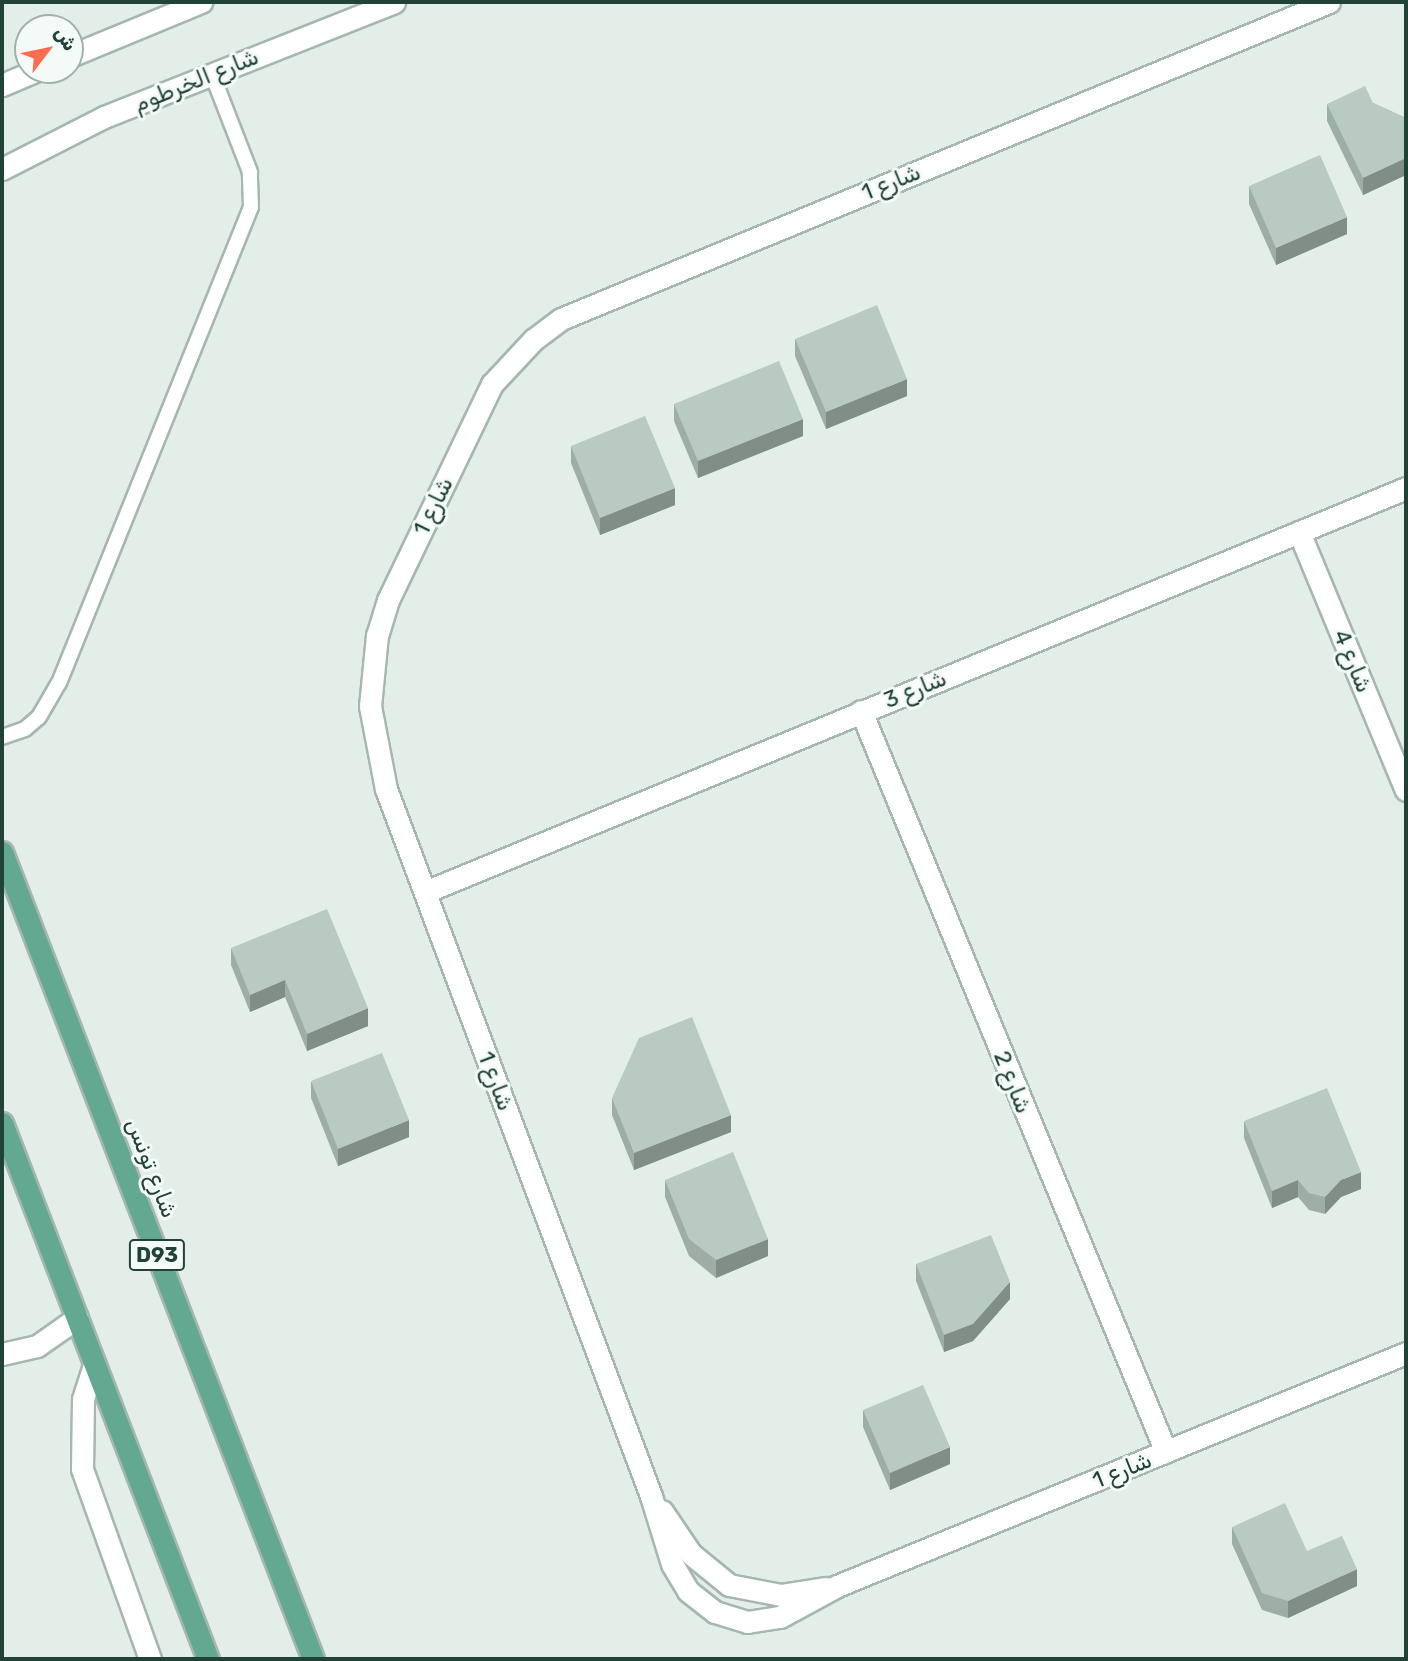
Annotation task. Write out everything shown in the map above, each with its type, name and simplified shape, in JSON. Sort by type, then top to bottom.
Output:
[{"type":"main road","name":"شارع تونس","points":[[2,852],[313,1659]]},
{"type":"main road","points":[[2,1123],[208,1659]]},
{"type":"street","points":[[84,51],[201,2]]},
{"type":"street","name":"شارع الخرطوم","points":[[2,169],[104,117],[394,2]]},
{"type":"street","name":"شارع 1","points":[[1345,2],[1325,4],[561,319],[512,360],[492,384],[388,600],[375,647],[370,706],[376,753],[425,892],[651,1496],[679,1578],[715,1612],[732,1620],[762,1621],[798,1610],[837,1586],[1406,1353]]},
{"type":"street","name":"شارع 3","points":[[425,892],[1406,488]]},
{"type":"street","name":"شارع 4","points":[[1299,532],[1406,790]]},
{"type":"street","name":"شارع 2","points":[[861,711],[1166,1452]]},
{"type":"street","points":[[2,1354],[37,1346],[77,1318]]},
{"type":"street","points":[[94,1365],[81,1410],[82,1469],[150,1659]]},
{"type":"street","name":"شارع 1","points":[[651,1496],[691,1554],[729,1585],[781,1595],[837,1586]]},
{"type":"lane","points":[[2,737],[25,729],[38,717],[60,683],[251,207],[250,172],[212,74]]},
{"type":"building","points":[[1365,86],[1373,103],[1406,118],[1406,158],[1363,178],[1327,104]]},
{"type":"building","points":[[1320,155],[1347,217],[1276,248],[1249,186]]},
{"type":"building","points":[[877,305],[907,379],[826,412],[795,339]]},
{"type":"building","points":[[779,361],[803,419],[698,461],[674,404]]},
{"type":"building","points":[[645,416],[675,488],[600,518],[571,446]]},
{"type":"building","points":[[327,909],[368,1008],[307,1034],[285,980],[250,995],[231,948]]},
{"type":"building","points":[[692,1017],[731,1115],[634,1153],[612,1098],[639,1038]]},
{"type":"building","points":[[382,1053],[409,1120],[338,1149],[311,1081]]},
{"type":"building","points":[[1327,1088],[1361,1172],[1341,1180],[1325,1197],[1309,1193],[1298,1180],[1272,1191],[1244,1121]]},
{"type":"building","points":[[733,1152],[768,1239],[716,1260],[689,1239],[665,1180]]},
{"type":"building","points":[[991,1235],[1010,1282],[973,1324],[944,1335],[916,1264]]},
{"type":"building","points":[[923,1385],[950,1447],[890,1473],[863,1410]]},
{"type":"building","points":[[1285,1503],[1307,1551],[1342,1536],[1357,1569],[1288,1601],[1262,1593],[1232,1527]]}]
